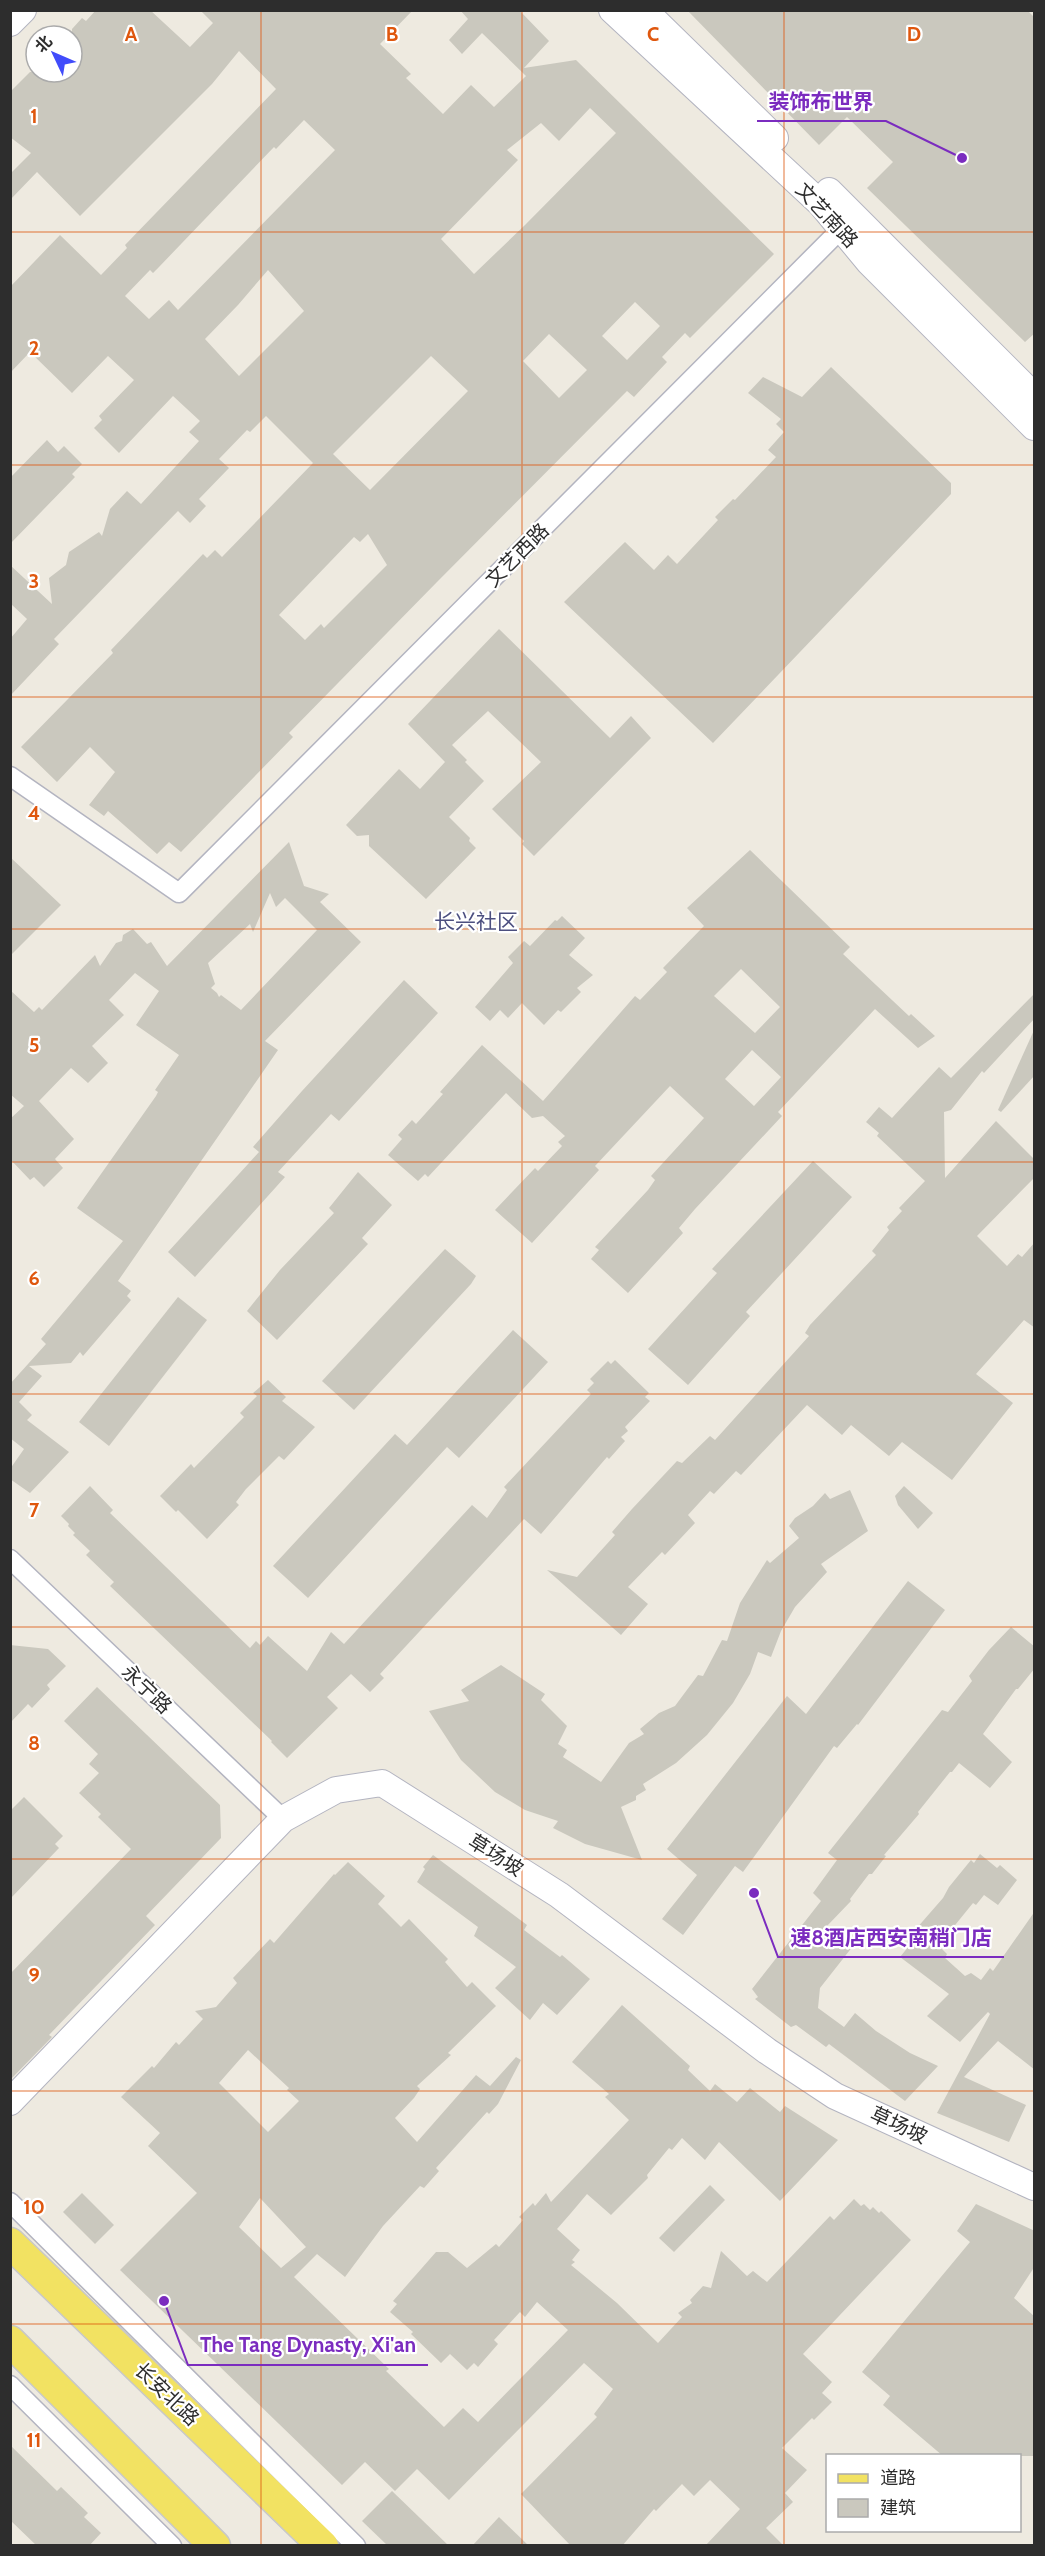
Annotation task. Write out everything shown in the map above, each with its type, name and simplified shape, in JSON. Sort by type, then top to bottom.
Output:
[{"type":"main road","name":"长安北路","points":[[10,2242],[323,2546]]},
{"type":"main road","points":[[10,2341],[215,2546]]},
{"type":"street","points":[[10,23],[23,10]]},
{"type":"street","name":"文艺南路","points":[[612,10],[821,204],[848,222],[869,262],[1035,427]]},
{"type":"street","name":"文艺南路","points":[[644,10],[848,222],[1035,396]]},
{"type":"street","name":"文艺西路","points":[[10,776],[179,893],[848,222]]},
{"type":"street","name":"永宁路","points":[[10,1559],[283,1819]]},
{"type":"street","name":"草场坡","points":[[10,2102],[283,1819],[336,1790],[382,1783],[560,1895],[766,2050],[835,2096],[1035,2187]]},
{"type":"street","points":[[10,2202],[356,2546]]},
{"type":"street","points":[[10,2385],[172,2546]]},
{"type":"building","points":[[96,10],[150,10],[190,47],[213,23],[200,10],[413,10],[380,44],[411,74],[406,78],[443,114],[471,85],[494,107],[526,76],[482,33],[462,54],[449,40],[468,19],[460,10],[519,10],[549,41],[524,68],[576,60],[774,254],[690,338],[685,333],[662,357],[667,362],[634,397],[627,391],[437,582],[289,733],[293,737],[181,852],[169,842],[157,854],[108,811],[104,816],[89,805],[115,772],[90,747],[57,782],[21,747],[113,653],[111,650],[203,554],[207,558],[215,550],[222,557],[313,463],[266,416],[250,432],[247,430],[219,459],[229,468],[199,499],[206,506],[190,523],[178,511],[54,639],[59,644],[10,696],[10,639],[27,619],[10,603],[10,565],[52,604],[49,578],[66,565],[69,552],[99,532],[102,536],[110,509],[127,491],[141,504],[199,441],[189,432],[200,421],[173,396],[119,453],[94,428],[102,420],[99,416],[134,380],[108,356],[72,393],[30,352],[10,373],[10,287],[60,235],[101,275],[127,248],[125,245],[276,89],[239,51],[212,84],[80,216],[37,172],[10,200],[10,174],[31,153],[10,137],[10,92],[24,78],[24,84],[84,84],[84,24],[77,24],[82,18],[86,21]],"holes":[[[590,108],[616,133],[474,274],[441,239],[518,160],[507,150],[541,123],[559,141]],[[304,120],[335,150],[178,310],[169,300],[149,319],[125,296],[150,270],[153,273],[274,147],[276,149]],[[268,270],[304,311],[239,376],[205,339]],[[635,302],[660,326],[627,360],[602,336]],[[549,334],[587,370],[559,398],[523,361]],[[431,356],[468,391],[370,490],[333,454]],[[368,534],[387,565],[324,628],[321,624],[305,640],[279,615],[354,537],[360,542]]]},
{"type":"building","points":[[687,10],[1027,10],[1035,18],[1035,333],[1025,342],[867,188],[893,162],[847,117],[819,145]]},
{"type":"building","points":[[831,367],[951,483],[951,494],[713,743],[564,602],[625,542],[654,570],[668,555],[677,564],[718,520],[715,517],[733,499],[735,500],[776,457],[768,450],[784,432],[776,424],[781,419],[748,393],[763,377],[802,397]]},
{"type":"building","points":[[47,440],[58,452],[64,446],[82,464],[72,474],[75,477],[10,544],[10,478]]},
{"type":"building","points":[[499,629],[610,738],[631,716],[651,738],[534,856],[522,844],[524,841],[492,809],[541,762],[488,711],[452,745],[484,781],[449,817],[470,838],[469,841],[476,848],[426,899],[369,846],[369,835],[357,836],[346,825],[399,769],[420,789],[445,762],[408,724]]},
{"type":"building","points":[[289,842],[304,886],[329,894],[320,902],[361,942],[265,1041],[278,1050],[118,1281],[131,1291],[127,1296],[131,1300],[83,1356],[80,1352],[71,1363],[29,1366],[42,1376],[19,1402],[32,1415],[27,1420],[69,1452],[30,1493],[10,1479],[10,1469],[24,1449],[10,1438],[10,1384],[46,1344],[41,1339],[123,1241],[77,1208],[156,1096],[158,1092],[155,1090],[179,1055],[136,1025],[159,991],[135,973],[109,1000],[124,1015],[92,1046],[108,1063],[88,1083],[71,1068],[39,1101],[74,1139],[55,1159],[63,1168],[44,1187],[34,1177],[30,1180],[10,1159],[10,1119],[24,1106],[10,1094],[10,990],[34,1012],[39,1007],[42,1010],[95,955],[100,966],[116,943],[122,941],[123,935],[133,929],[147,944],[151,942],[167,966]],"holes":[[[270,893],[276,907],[285,898],[317,930],[241,1010],[221,995],[219,997],[211,988],[215,984],[208,963],[250,924],[253,932]]]},
{"type":"building","points":[[750,850],[850,947],[843,954],[909,1016],[911,1014],[935,1036],[918,1048],[875,1009],[778,1112],[782,1116],[695,1209],[679,1228],[683,1233],[628,1293],[591,1259],[599,1250],[595,1247],[648,1190],[655,1180],[651,1176],[704,1118],[670,1086],[595,1166],[599,1170],[532,1243],[495,1210],[535,1168],[538,1171],[562,1146],[558,1142],[565,1136],[543,1116],[532,1118],[506,1093],[428,1177],[425,1174],[418,1181],[388,1155],[402,1139],[398,1135],[412,1120],[416,1124],[443,1094],[440,1092],[482,1045],[543,1101],[635,996],[640,1000],[667,972],[663,968],[704,926],[687,908]],"holes":[[[741,969],[780,1007],[755,1033],[714,996]],[[752,1050],[781,1077],[754,1106],[725,1079]]]},
{"type":"building","points":[[10,857],[61,905],[10,956]]},
{"type":"building","points":[[562,916],[585,938],[569,955],[593,975],[577,988],[581,992],[561,1012],[558,1010],[544,1025],[522,1003],[508,1018],[500,1010],[490,1021],[475,1007],[513,963],[508,957],[524,941],[530,946],[555,920],[557,921]]},
{"type":"building","points":[[404,980],[438,1013],[339,1121],[331,1114],[278,1172],[285,1177],[195,1277],[168,1252],[259,1152],[253,1147]]},
{"type":"building","points":[[1035,993],[1035,1018],[984,1073],[982,1071],[951,1110],[944,1112],[945,1178],[996,1121],[1035,1160],[1035,1177],[977,1236],[1007,1266],[1018,1254],[1022,1257],[1035,1242],[1035,1328],[1024,1320],[976,1374],[1013,1403],[952,1480],[902,1442],[889,1456],[851,1425],[842,1435],[807,1405],[741,1475],[736,1471],[714,1494],[710,1491],[688,1515],[695,1523],[665,1555],[662,1552],[628,1587],[648,1604],[621,1635],[547,1570],[577,1577],[615,1535],[612,1532],[677,1461],[682,1463],[710,1436],[715,1440],[809,1336],[805,1333],[810,1325],[876,1255],[872,1251],[889,1230],[887,1227],[902,1211],[899,1208],[925,1181],[877,1136],[879,1133],[866,1122],[879,1107],[892,1118],[939,1067],[951,1078]]},
{"type":"building","points":[[1035,1028],[1035,1075],[1001,1112],[998,1110]]},
{"type":"building","points":[[813,1161],[852,1197],[746,1312],[750,1316],[688,1385],[648,1349],[717,1273],[712,1269]]},
{"type":"building","points":[[358,1172],[392,1205],[362,1238],[368,1244],[277,1340],[247,1311],[280,1270],[334,1213],[329,1208]]},
{"type":"building","points":[[445,1249],[476,1276],[354,1410],[322,1381]]},
{"type":"building","points":[[178,1297],[207,1320],[109,1446],[79,1422]]},
{"type":"building","points":[[513,1330],[548,1362],[459,1458],[447,1447],[308,1598],[273,1566],[395,1434],[407,1445]]},
{"type":"building","points":[[615,1360],[649,1393],[645,1397],[650,1401],[625,1427],[628,1431],[621,1437],[625,1441],[609,1459],[607,1457],[541,1534],[524,1519],[380,1674],[384,1678],[370,1692],[351,1674],[327,1697],[338,1708],[287,1758],[110,1586],[114,1582],[86,1555],[90,1551],[73,1535],[75,1533],[61,1516],[90,1486],[113,1510],[110,1513],[250,1648],[256,1641],[260,1645],[268,1636],[307,1671],[331,1632],[344,1644],[472,1505],[487,1518],[507,1490],[504,1487],[591,1394],[587,1390],[594,1383],[590,1379],[608,1361],[611,1364]]},
{"type":"building","points":[[268,1380],[286,1397],[282,1401],[315,1427],[284,1460],[279,1456],[246,1489],[236,1502],[239,1505],[207,1539],[178,1510],[176,1512],[160,1496],[191,1464],[194,1468],[244,1417],[240,1413],[257,1396],[253,1393]]},
{"type":"building","points":[[904,1486],[933,1513],[918,1529],[898,1505],[895,1496]]},
{"type":"building","points":[[850,1490],[868,1531],[821,1564],[827,1572],[795,1607],[781,1631],[771,1657],[758,1652],[750,1674],[733,1703],[707,1735],[676,1763],[643,1784],[646,1790],[636,1796],[636,1800],[621,1807],[642,1860],[585,1844],[553,1828],[558,1821],[525,1810],[495,1792],[461,1760],[429,1711],[469,1701],[461,1690],[501,1665],[545,1694],[541,1700],[567,1726],[558,1744],[567,1750],[563,1757],[601,1782],[629,1743],[644,1734],[640,1729],[659,1713],[675,1706],[698,1675],[703,1676],[722,1640],[727,1641],[740,1603],[767,1560],[770,1563],[799,1538],[789,1526],[795,1518],[813,1506],[825,1493],[830,1499]]},
{"type":"building","points":[[908,1581],[945,1610],[858,1725],[837,1748],[834,1746],[743,1872],[735,1866],[683,1935],[662,1919],[697,1875],[667,1849],[787,1696],[806,1714]]},
{"type":"building","points":[[1011,1627],[1035,1647],[1035,1668],[1016,1689],[983,1734],[1012,1762],[990,1788],[959,1763],[884,1855],[886,1856],[872,1874],[869,1874],[850,1899],[851,1901],[827,1926],[853,1946],[820,1988],[818,2008],[844,2027],[855,2013],[876,2031],[910,2053],[938,2066],[905,2101],[829,2044],[826,2047],[796,2025],[791,2027],[755,1999],[758,1997],[752,1989],[821,1901],[813,1893],[837,1860],[828,1853],[942,1710],[948,1712],[972,1681],[969,1676]]},
{"type":"building","points":[[10,1645],[48,1649],[66,1666],[47,1685],[50,1689],[32,1708],[28,1704],[10,1723]]},
{"type":"building","points":[[97,1687],[220,1805],[221,1838],[146,1916],[155,1925],[49,2035],[52,2037],[10,2080],[10,1974],[131,1849],[98,1817],[101,1814],[79,1793],[99,1773],[89,1764],[98,1754],[64,1721]]},
{"type":"building","points":[[24,1797],[63,1836],[55,1844],[59,1848],[10,1899],[10,1811]]},
{"type":"building","points":[[980,1854],[997,1868],[1000,1865],[1017,1880],[998,1905],[984,1895],[976,1905],[973,1903],[947,1935],[950,1938],[942,1949],[947,1954],[945,1958],[965,1976],[971,1973],[981,1980],[990,1968],[993,1971],[1035,1911],[1035,2070],[998,2041],[964,2077],[1026,2105],[1009,2142],[937,2113],[990,2014],[988,2012],[960,2042],[927,2016],[949,1994],[900,1957],[909,1946],[906,1944],[909,1937],[943,1898],[971,1860],[974,1863]]},
{"type":"building","points":[[433,1855],[527,1925],[524,1930],[560,1957],[562,1955],[590,1979],[557,2015],[543,2003],[530,2020],[495,1988],[516,1967],[474,1936],[478,1927],[417,1882],[425,1869],[423,1867]]},
{"type":"building","points":[[348,1862],[385,1896],[378,1904],[401,1927],[409,1919],[448,1959],[445,1962],[467,1987],[472,1982],[496,2006],[448,2053],[451,2055],[417,2086],[420,2089],[414,2098],[395,2118],[417,2142],[476,2075],[490,2086],[516,2057],[521,2060],[498,2104],[489,2114],[487,2112],[436,2168],[439,2171],[424,2188],[420,2186],[383,2226],[345,2277],[317,2254],[294,2277],[389,2369],[386,2371],[444,2427],[463,2408],[478,2422],[568,2330],[537,2302],[525,2317],[520,2312],[494,2340],[498,2344],[478,2367],[474,2363],[467,2370],[450,2354],[441,2363],[411,2334],[413,2332],[390,2312],[397,2304],[393,2301],[436,2252],[448,2252],[467,2268],[496,2244],[499,2247],[523,2220],[519,2217],[533,2203],[535,2206],[546,2193],[551,2202],[629,2120],[605,2097],[609,2094],[572,2062],[622,2005],[690,2066],[688,2070],[710,2091],[715,2084],[737,2102],[750,2088],[780,2112],[785,2106],[838,2140],[780,2201],[719,2142],[705,2160],[682,2138],[672,2150],[669,2148],[647,2175],[648,2178],[611,2215],[587,2194],[557,2229],[580,2250],[572,2260],[575,2262],[571,2265],[617,2303],[658,2343],[682,2317],[678,2313],[692,2303],[690,2300],[703,2286],[711,2288],[721,2251],[747,2276],[753,2271],[767,2282],[830,2216],[834,2220],[854,2199],[861,2206],[864,2204],[870,2210],[873,2207],[879,2213],[881,2211],[911,2240],[803,2354],[832,2382],[822,2393],[832,2402],[782,2448],[807,2470],[785,2493],[793,2502],[766,2528],[784,2546],[705,2546],[740,2509],[710,2480],[694,2496],[682,2484],[656,2511],[654,2509],[622,2546],[571,2546],[521,2494],[597,2417],[594,2414],[613,2389],[584,2363],[449,2500],[417,2469],[395,2491],[365,2462],[342,2485],[120,2270],[197,2193],[148,2146],[160,2133],[121,2097],[152,2066],[154,2068],[176,2042],[179,2045],[203,2019],[195,2011],[216,2007],[237,1983],[233,1978],[270,1939],[274,1943]],"holes":[[[248,2050],[289,2088],[287,2090],[299,2101],[268,2132],[219,2083]],[[260,2198],[306,2247],[281,2268],[239,2227]]]},
{"type":"building","points":[[710,2185],[725,2200],[674,2252],[659,2238]]},
{"type":"building","points":[[82,2193],[114,2225],[95,2244],[63,2212]]},
{"type":"building","points":[[976,2204],[1035,2231],[1035,2266],[1014,2298],[1035,2317],[1035,2456],[941,2454],[883,2405],[890,2396],[862,2372],[970,2242],[957,2231]]},
{"type":"building","points":[[10,2445],[57,2491],[61,2487],[88,2513],[84,2517],[101,2533],[89,2546],[37,2546],[10,2520]]},
{"type":"building","points":[[392,2491],[449,2546],[388,2546],[362,2521]]},
{"type":"building","points":[[499,2517],[529,2546],[472,2546]]},
{"type":"place","name":"装饰布世界","points":[[962,158]]},
{"type":"place","name":"速8酒店西安南稍门店","points":[[754,1893]]},
{"type":"place","name":"The Tang Dynasty, Xi'an","points":[[164,2301]]},
{"type":"district","name":"长兴社区","points":[[476,921]]}]
